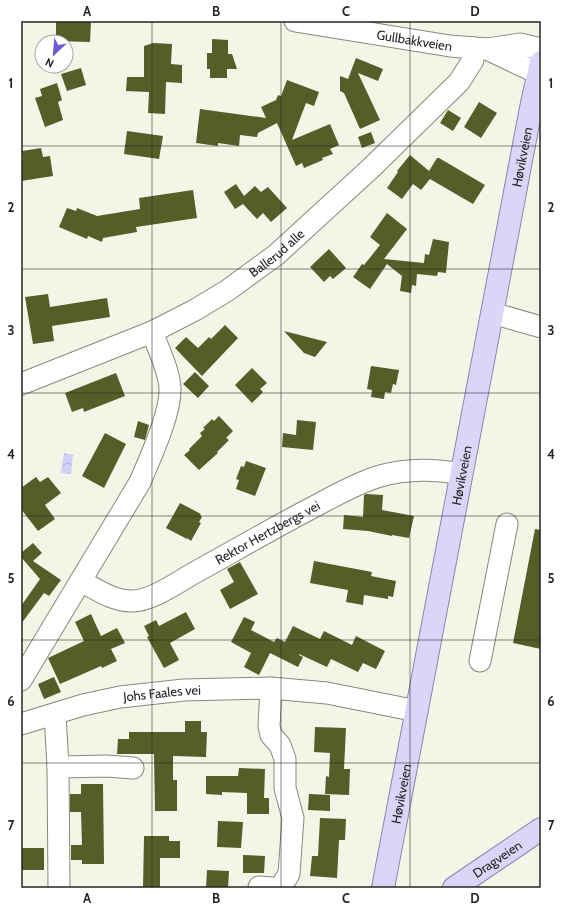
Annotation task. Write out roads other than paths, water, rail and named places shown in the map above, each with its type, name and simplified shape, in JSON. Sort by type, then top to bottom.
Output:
[{"type":"main road","name":"Høvikveien","points":[[384,888],[461,474],[540,67]]},
{"type":"main road","name":"Dragveien","points":[[454,888],[541,829]]},
{"type":"street","name":"Gullbakkveien","points":[[295,21],[450,46],[481,49],[520,44],[541,49]]},
{"type":"street","name":"Gullbakkveien","points":[[481,49],[529,69],[540,67]]},
{"type":"street","name":"Ballerud alle","points":[[21,384],[152,332],[195,310],[228,290],[276,255],[376,163],[459,82],[481,49]]},
{"type":"street","points":[[492,312],[541,327]]},
{"type":"street","points":[[21,680],[140,482],[152,455],[167,412],[170,388],[164,362],[152,332]]},
{"type":"street","name":"Rektor Hertzbergs vei","points":[[81,580],[104,593],[122,600],[133,601],[148,598],[355,485],[378,477],[409,471],[451,472],[461,474]]},
{"type":"street","points":[[480,661],[507,524]]},
{"type":"street","points":[[271,688],[269,726],[272,735],[280,744],[285,759],[285,788],[293,818],[289,874],[280,888]]},
{"type":"street","name":"Johs Faales vei","points":[[21,724],[83,705],[120,697],[184,690],[271,688],[326,693],[417,711]]},
{"type":"street","points":[[55,714],[58,767],[59,888]]},
{"type":"street","points":[[58,767],[107,766],[133,768]]},
{"type":"water","points":[[64,453],[73,455],[71,474],[61,473]]}]
